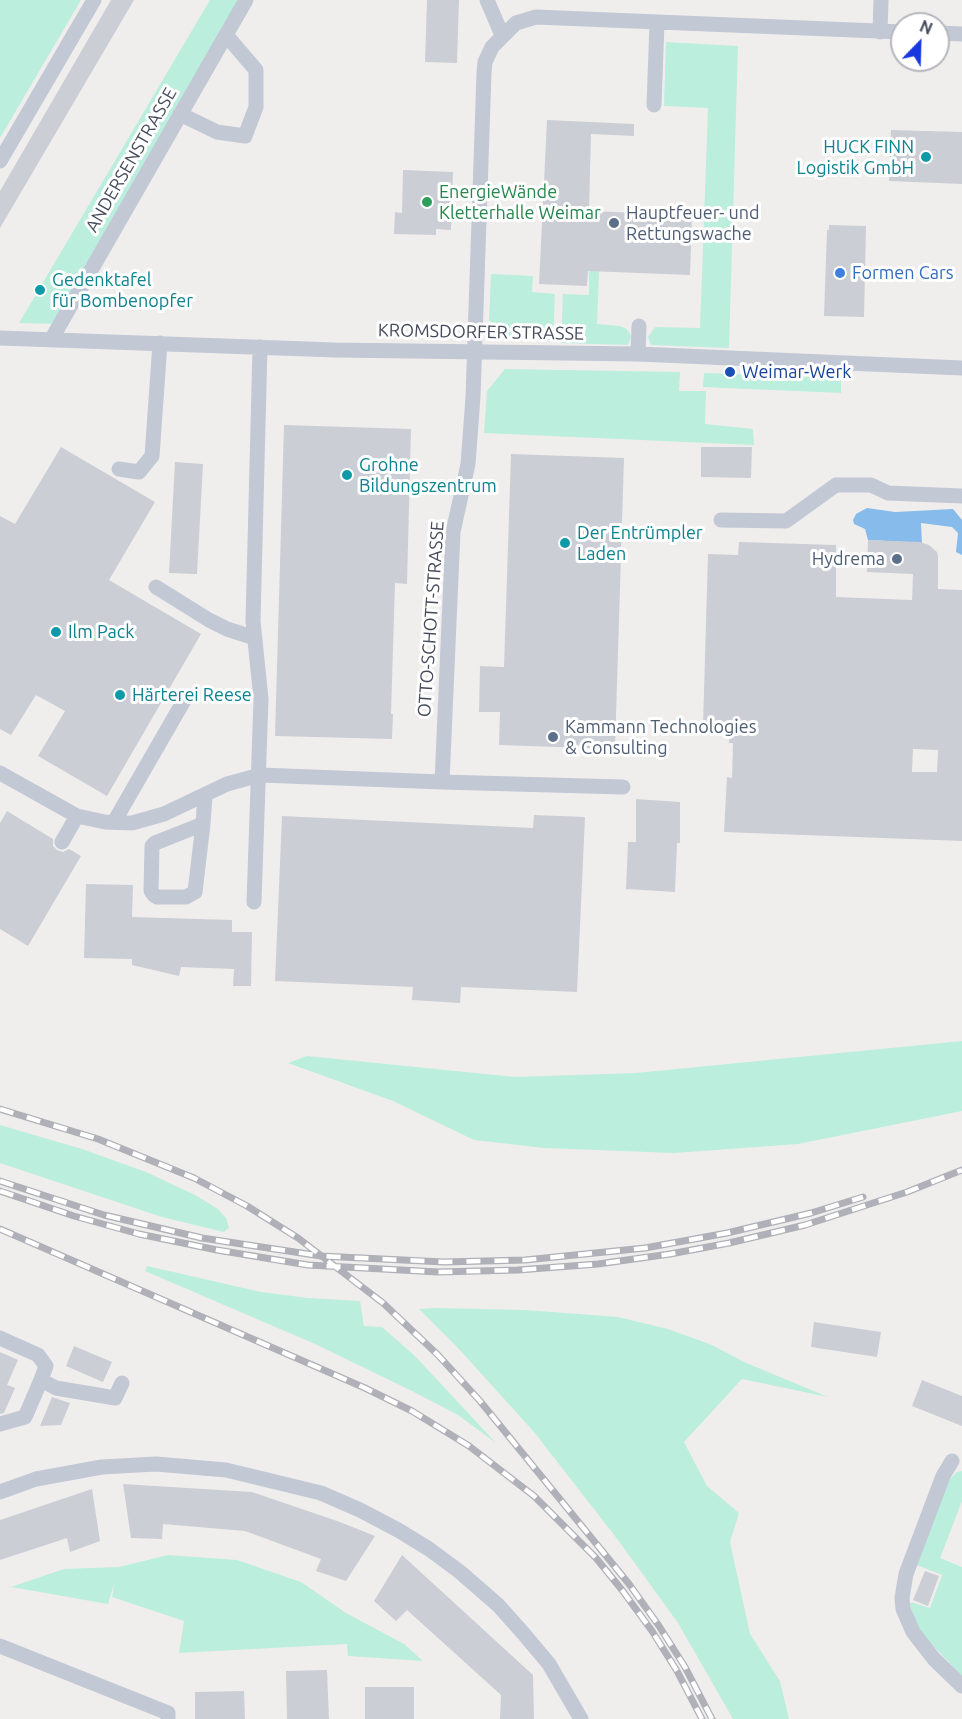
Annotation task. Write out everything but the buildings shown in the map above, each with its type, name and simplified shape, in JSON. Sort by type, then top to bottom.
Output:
[{"type":"street","points":[[0,161],[94,0]]},
{"type":"street","name":"ANDERSENSTRASSE","points":[[51,340],[246,0]]},
{"type":"street","points":[[487,0],[502,35],[516,23],[536,17],[890,32]]},
{"type":"street","points":[[880,32],[881,0]]},
{"type":"street","points":[[654,105],[657,22]]},
{"type":"street","points":[[180,114],[217,132],[244,136],[256,107],[256,70],[226,35]]},
{"type":"street","name":"OTTO-SCHOTT-STRASSE","points":[[442,782],[453,532],[468,464],[474,397],[484,74],[492,47],[502,35]]},
{"type":"street","points":[[638,354],[639,326]]},
{"type":"street","name":"KROMSDORFER STRASSE","points":[[0,338],[260,347],[638,354],[962,368]]},
{"type":"street","points":[[119,469],[139,472],[152,456],[160,343]]},
{"type":"street","points":[[254,902],[261,699],[255,638],[254,589],[260,347]]},
{"type":"street","points":[[721,520],[786,521],[836,485],[871,485],[888,493],[962,496]]},
{"type":"street","points":[[156,587],[227,630],[255,638]]},
{"type":"street","points":[[114,822],[186,697]]},
{"type":"street","points":[[0,773],[77,816],[132,823],[164,814],[227,784],[260,775],[623,787]]},
{"type":"street","points":[[203,824],[152,846],[151,891],[157,897],[186,897],[195,892],[203,824],[205,795]]},
{"type":"street","points":[[62,842],[77,816]]},
{"type":"street","points":[[0,1338],[38,1355],[46,1366],[25,1418],[0,1424]]},
{"type":"street","points":[[40,1380],[57,1388],[115,1398],[122,1383]]},
{"type":"street","points":[[952,1461],[943,1476],[906,1574],[902,1598],[903,1609],[913,1632],[934,1659],[962,1686]]},
{"type":"street","points":[[0,1492],[36,1479],[102,1467],[156,1464],[226,1470],[321,1493],[360,1510],[429,1549],[498,1605],[549,1664],[581,1719]]},
{"type":"street","points":[[0,1646],[168,1713],[168,1719]]},
{"type":"green space","points":[[0,0],[81,0],[0,138]]},
{"type":"green space","points":[[210,0],[246,0],[60,324],[19,323]]},
{"type":"green space","points":[[666,42],[738,46],[729,348],[651,345],[648,337],[655,327],[700,328],[708,108],[664,106]]},
{"type":"green space","points":[[589,268],[599,271],[597,324],[620,326],[627,329],[631,336],[628,345],[561,343],[563,294],[589,295]]},
{"type":"green space","points":[[491,274],[533,276],[532,292],[555,294],[553,340],[502,337],[489,320]]},
{"type":"green space","points":[[505,369],[680,372],[679,391],[706,391],[705,424],[753,429],[754,445],[484,433],[487,391]]},
{"type":"green space","points":[[704,373],[841,378],[841,393],[703,387]]},
{"type":"green space","points":[[962,1041],[962,1111],[798,1144],[674,1153],[544,1148],[474,1140],[393,1101],[288,1063],[307,1056],[515,1077],[636,1073]]},
{"type":"green space","points":[[0,1125],[82,1149],[146,1172],[195,1195],[218,1209],[226,1218],[229,1228],[224,1232],[162,1217],[0,1163]]},
{"type":"green space","points":[[147,1266],[261,1292],[360,1301],[364,1326],[382,1327],[415,1356],[496,1443],[458,1415],[412,1391],[315,1344],[145,1271]]},
{"type":"green space","points":[[419,1309],[525,1310],[618,1317],[668,1329],[712,1345],[744,1362],[828,1397],[742,1379],[684,1442],[707,1486],[739,1513],[730,1542],[750,1634],[780,1681],[789,1719],[733,1719],[678,1623],[618,1540],[534,1432],[458,1348]]},
{"type":"green space","points":[[962,1471],[962,1501],[940,1558],[962,1567],[962,1676],[920,1632],[909,1603],[930,1608],[942,1575],[917,1565],[948,1481],[957,1472]]},
{"type":"green space","points":[[168,1555],[237,1560],[301,1582],[346,1613],[404,1644],[423,1661],[348,1656],[347,1644],[179,1653],[184,1621],[112,1597],[115,1581],[108,1604],[11,1587],[64,1569],[119,1567]]},
{"type":"water","points":[[867,508],[895,512],[953,509],[962,520],[962,555],[956,552],[958,533],[952,527],[921,523],[922,543],[868,540],[865,529],[854,524],[853,520],[856,514]]},
{"type":"railway","points":[[0,1109],[98,1139],[194,1178],[247,1206],[298,1238],[383,1303],[438,1355],[480,1401],[629,1584],[685,1667],[712,1719]]},
{"type":"railway","points":[[0,1191],[74,1216],[139,1234],[217,1250],[308,1265],[438,1272],[518,1270],[598,1264],[729,1243],[805,1225],[907,1192],[962,1170]]},
{"type":"railway","points":[[0,1181],[104,1215],[202,1238],[321,1256],[444,1262],[525,1260],[645,1248],[727,1233],[811,1213],[863,1197]]},
{"type":"railway","points":[[0,1229],[365,1388],[412,1411],[469,1446],[534,1496],[596,1558],[652,1631],[677,1671],[702,1719]]},
{"type":"place","name":"HUCK FINN Logistik GmbH","points":[[926,157]]},
{"type":"place","name":"EnergieWände Kletterhalle Weimar","points":[[427,202]]},
{"type":"place","name":"Hauptfeuer- und Rettungswache","points":[[614,223]]},
{"type":"place","name":"Formen Cars","points":[[840,273]]},
{"type":"place","name":"Gedenktafel für Bombenopfer","points":[[40,290]]},
{"type":"place","name":"Weimar-Werk","points":[[730,372]]},
{"type":"place","name":"Grohne Bildungszentrum","points":[[347,475]]},
{"type":"place","name":"Der Entrümpler Laden","points":[[565,543]]},
{"type":"place","name":"Hydrema","points":[[897,559]]},
{"type":"place","name":"Ilm Pack","points":[[56,632]]},
{"type":"place","name":"Härterei Reese","points":[[120,695]]},
{"type":"place","name":"Kammann Technologies & Consulting","points":[[553,737]]}]
